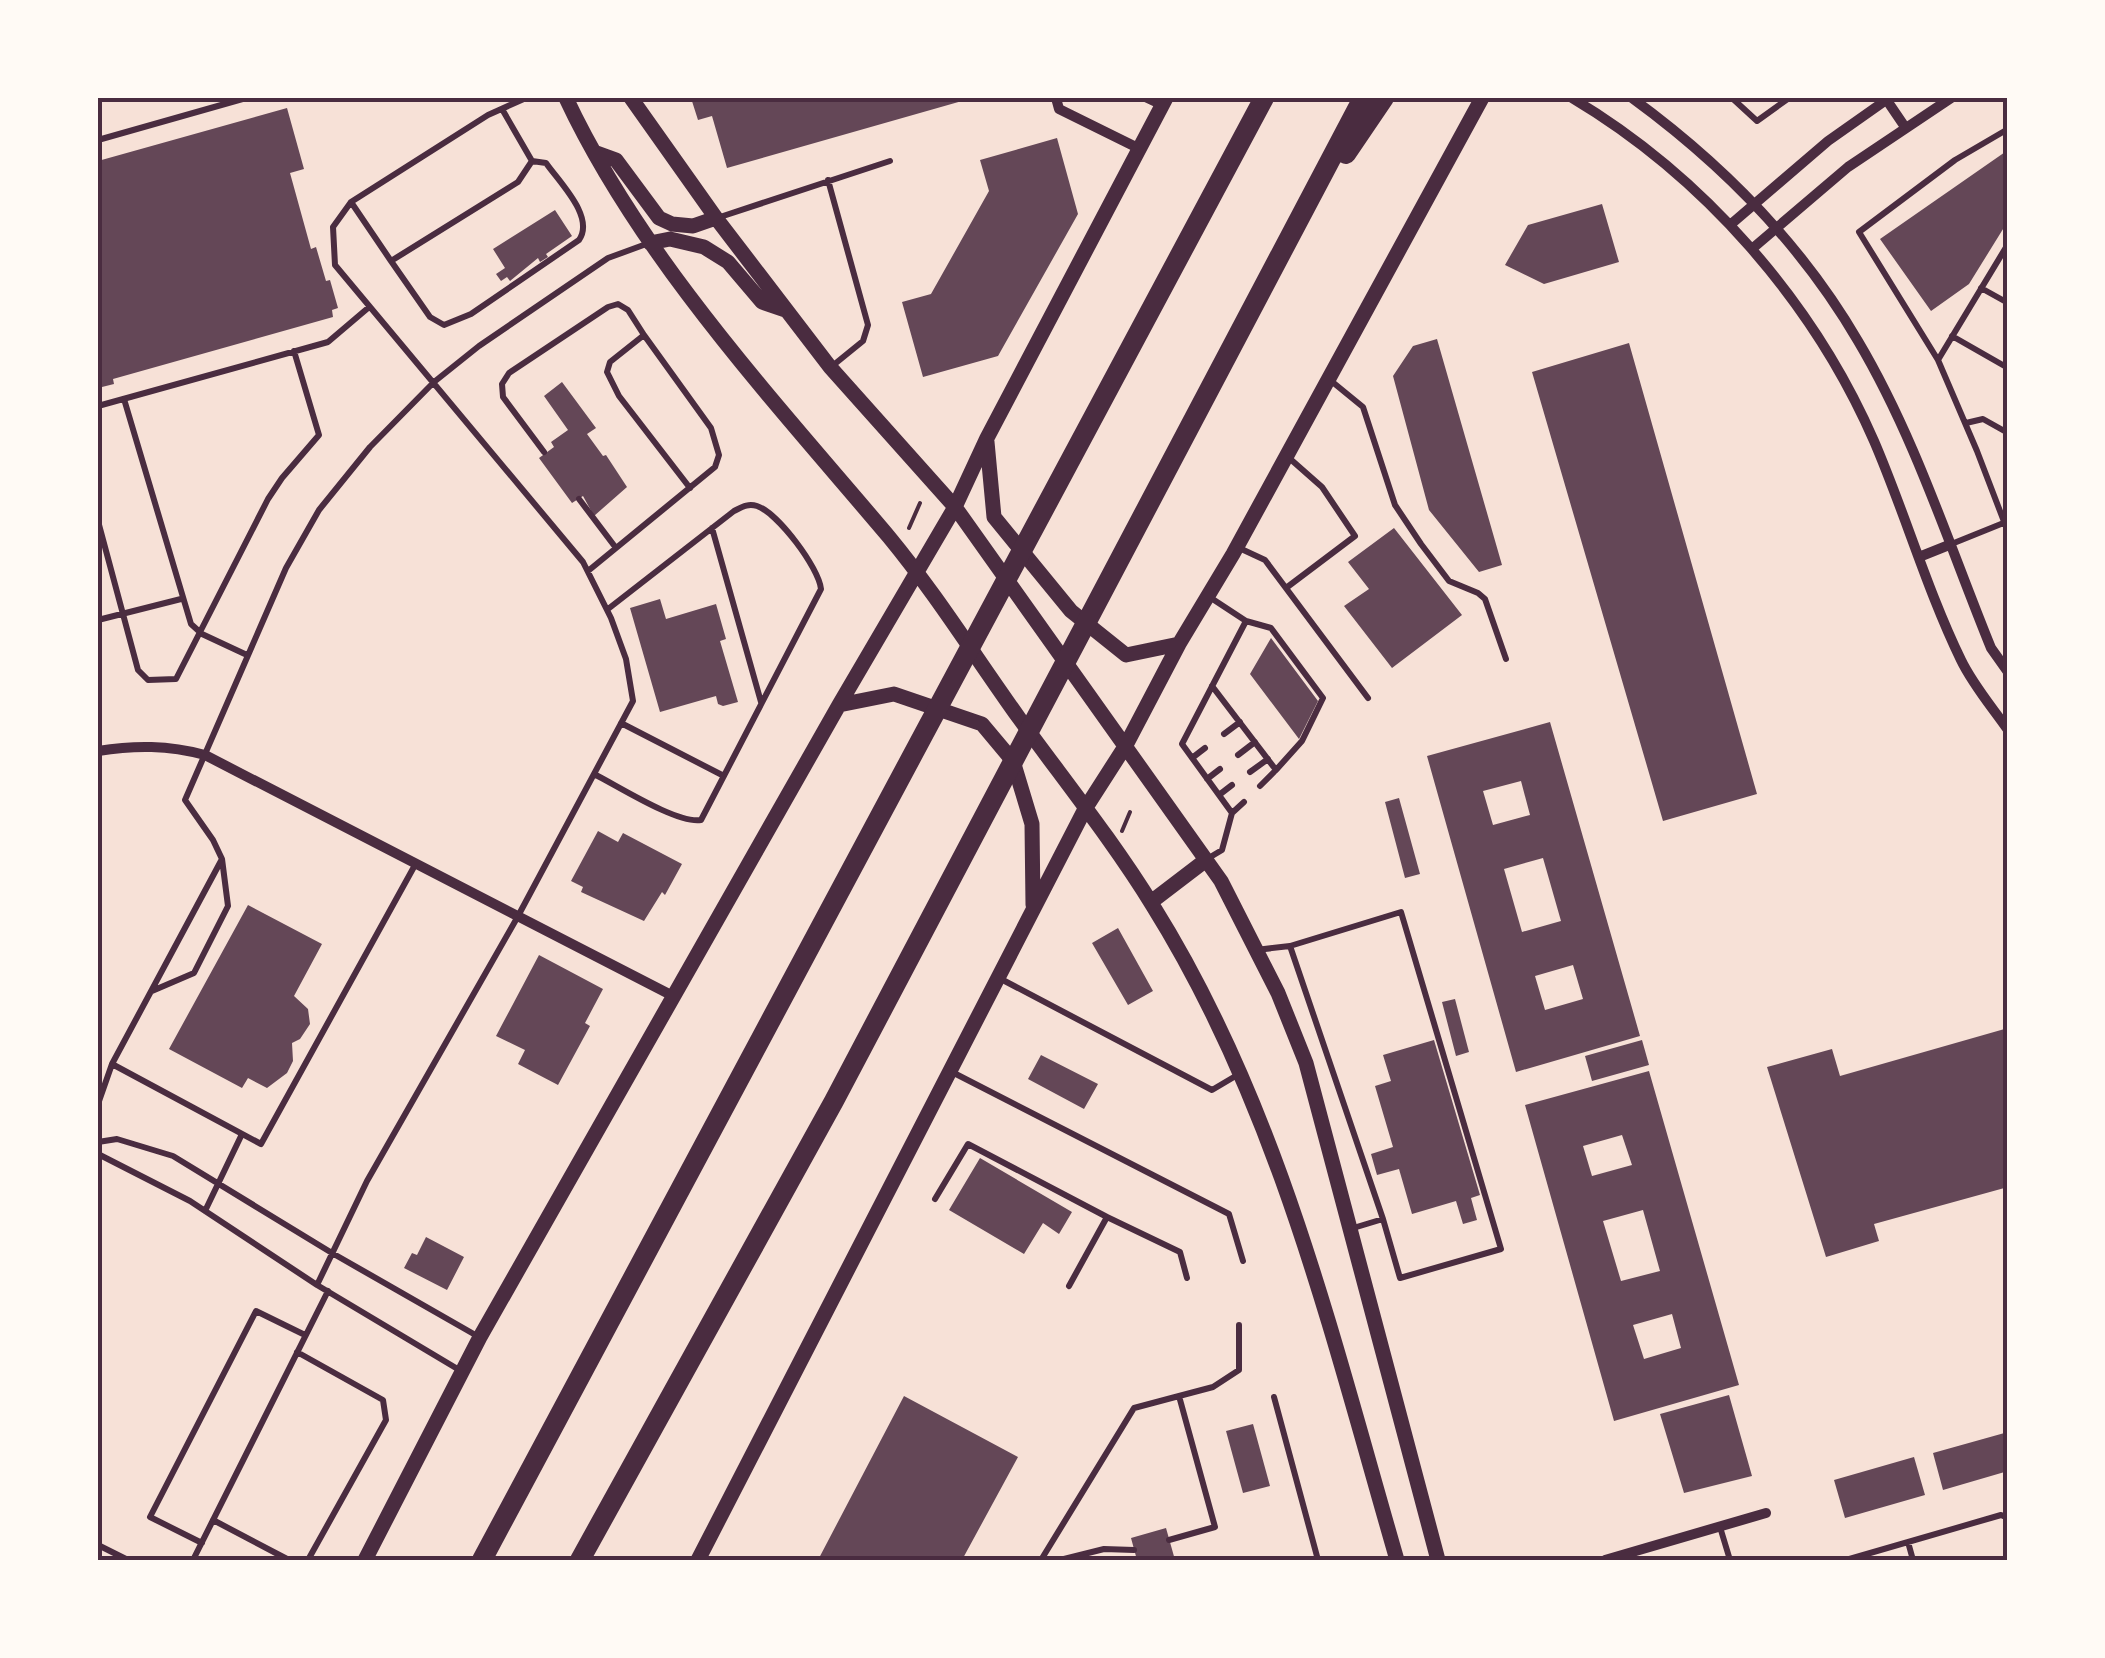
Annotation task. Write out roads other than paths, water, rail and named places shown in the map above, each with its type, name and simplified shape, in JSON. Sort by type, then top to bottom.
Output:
[{"type":"highway","points":[[482,1560],[1264,98]]},
{"type":"highway","points":[[580,1560],[834,1101],[1363,98]]},
{"type":"highway","points":[[1286,243],[1384,98]]},
{"type":"main road","points":[[566,98],[650,243],[915,573],[1151,902],[1192,972],[1242,1073],[1306,1242],[1397,1560]]},
{"type":"main road","points":[[631,98],[716,218],[830,367],[956,507],[1221,881],[1278,993],[1306,1063],[1438,1560]]},
{"type":"main road","points":[[698,1560],[1085,809],[1126,745],[1179,644],[1288,456],[1482,98]]},
{"type":"main road","points":[[365,1560],[480,1337],[956,507],[987,438],[1164,102]]},
{"type":"main road","points":[[594,152],[616,160],[658,218],[693,226],[716,218]]},
{"type":"main road","points":[[650,243],[670,239],[704,246],[728,262],[762,302],[785,310]]},
{"type":"main road","points":[[987,438],[994,517],[1071,612],[1126,655],[1179,644]]},
{"type":"main road","points":[[839,705],[894,694],[982,724],[1014,761],[1032,824],[1033,909]]},
{"type":"main road","points":[[1151,902],[1206,860]]},
{"type":"street","points":[[1056,98],[1059,109],[1140,149]]},
{"type":"street","points":[[1572,98],[1661,159],[1730,225],[1753,248],[1830,356],[1873,439],[1962,663],[2008,730]]},
{"type":"street","points":[[1632,98],[1682,135],[1778,227],[1857,339],[1902,426],[1991,648],[2008,672]]},
{"type":"street","points":[[1730,225],[1828,141],[1887,98],[1904,126]]},
{"type":"street","points":[[1753,248],[1848,167],[1951,98]]},
{"type":"street","points":[[1919,556],[1949,545]]},
{"type":"street","points":[[98,751],[130,746],[178,748],[205,755],[673,996]]},
{"type":"street","points":[[1605,1560],[1766,1513]]},
{"type":"lane","points":[[98,140],[246,98]]},
{"type":"lane","points":[[316,1284],[367,1181],[518,918],[633,701],[626,659],[608,609],[588,570],[335,265],[333,227],[352,202],[526,98]]},
{"type":"lane","points":[[1143,98],[1164,102]]},
{"type":"lane","points":[[1732,98],[1757,121],[1789,98]]},
{"type":"lane","points":[[502,109],[532,161]]},
{"type":"lane","points":[[1949,545],[2006,525],[1938,360],[1858,232],[1955,160],[2008,128]]},
{"type":"lane","points":[[391,261],[518,182],[532,161]]},
{"type":"lane","points":[[352,202],[430,317],[444,325],[471,314],[579,240],[585,231],[584,219],[546,162],[532,161]]},
{"type":"lane","points":[[716,218],[890,162]]},
{"type":"lane","points":[[828,180],[868,325],[863,341],[830,367]]},
{"type":"lane","points":[[151,991],[194,973],[228,906],[222,859],[214,840],[185,800],[286,568],[319,510],[370,448],[434,382],[479,346],[608,258],[650,243]]},
{"type":"lane","points":[[1938,360],[2008,244]]},
{"type":"lane","points":[[1981,288],[2008,303]]},
{"type":"lane","points":[[544,452],[502,397],[502,384],[509,374],[608,306],[618,304],[628,310],[717,441],[719,455],[715,468],[588,570]]},
{"type":"lane","points":[[98,406],[328,342],[368,308]]},
{"type":"lane","points":[[644,335],[610,362],[607,372],[619,396],[690,488]]},
{"type":"lane","points":[[1952,336],[2008,368]]},
{"type":"lane","points":[[98,521],[138,670],[148,680],[176,680],[268,499],[319,436],[294,351]]},
{"type":"lane","points":[[1329,379],[1364,408],[1395,505],[1445,577],[1485,599],[1506,659]]},
{"type":"lane","points":[[124,398],[191,624],[202,634],[246,655]]},
{"type":"lane","points":[[1966,423],[1983,420],[2008,433]]},
{"type":"lane","points":[[1286,588],[1355,536],[1322,486],[1288,456]]},
{"type":"lane","points":[[580,500],[616,548]]},
{"type":"lane","points":[[594,774],[692,822],[701,820],[821,589],[820,577],[785,530],[762,507],[748,504],[608,609]]},
{"type":"lane","points":[[712,528],[762,703]]},
{"type":"lane","points":[[1236,547],[1265,560],[1368,698]]},
{"type":"lane","points":[[1208,596],[1246,621],[1270,628],[1323,698],[1302,741],[1260,786]]},
{"type":"lane","points":[[98,620],[181,599]]},
{"type":"lane","points":[[1232,813],[1182,744],[1246,621]]},
{"type":"lane","points":[[1212,686],[1276,770]]},
{"type":"lane","points":[[1224,734],[1240,722]]},
{"type":"lane","points":[[622,723],[724,776]]},
{"type":"lane","points":[[1238,755],[1255,742]]},
{"type":"lane","points":[[1192,758],[1205,748]]},
{"type":"lane","points":[[1250,772],[1268,759]]},
{"type":"lane","points":[[1207,779],[1220,769]]},
{"type":"lane","points":[[1219,795],[1232,785]]},
{"type":"lane","points":[[1206,860],[1222,850],[1232,813],[1244,802]]},
{"type":"lane","points":[[98,1104],[112,1064],[222,859]]},
{"type":"lane","points":[[112,1064],[261,1144],[415,865]]},
{"type":"lane","points":[[1256,950],[1290,946],[1401,912],[1501,1249],[1400,1278],[1290,946]]},
{"type":"lane","points":[[998,978],[1212,1090],[1242,1073]]},
{"type":"lane","points":[[950,1071],[1229,1214],[1243,1261]]},
{"type":"lane","points":[[205,1211],[242,1134]]},
{"type":"lane","points":[[98,1142],[117,1139],[174,1156],[332,1253],[480,1337]]},
{"type":"lane","points":[[934,1198],[968,1144],[1180,1252],[1188,1278]]},
{"type":"lane","points":[[98,1154],[205,1211],[462,1372]]},
{"type":"lane","points":[[1069,1286],[1107,1217]]},
{"type":"lane","points":[[1349,1230],[1383,1219]]},
{"type":"lane","points":[[204,1560],[194,1558],[328,1291]]},
{"type":"lane","points":[[202,1542],[150,1517],[256,1311],[306,1336]]},
{"type":"lane","points":[[1041,1560],[1134,1408],[1213,1387],[1238,1370],[1240,1325]]},
{"type":"lane","points":[[297,1352],[384,1400],[386,1420],[308,1560]]},
{"type":"lane","points":[[1169,1540],[1216,1526],[1180,1396]]},
{"type":"lane","points":[[1274,1397],[1318,1560]]},
{"type":"lane","points":[[1851,1560],[2000,1515],[2008,1518]]},
{"type":"lane","points":[[213,1520],[289,1560]]},
{"type":"lane","points":[[1720,1527],[1730,1560]]},
{"type":"lane","points":[[1908,1542],[1913,1560]]},
{"type":"lane","points":[[98,1544],[128,1560]]},
{"type":"lane","points":[[1060,1560],[1104,1548],[1134,1550]]}]
